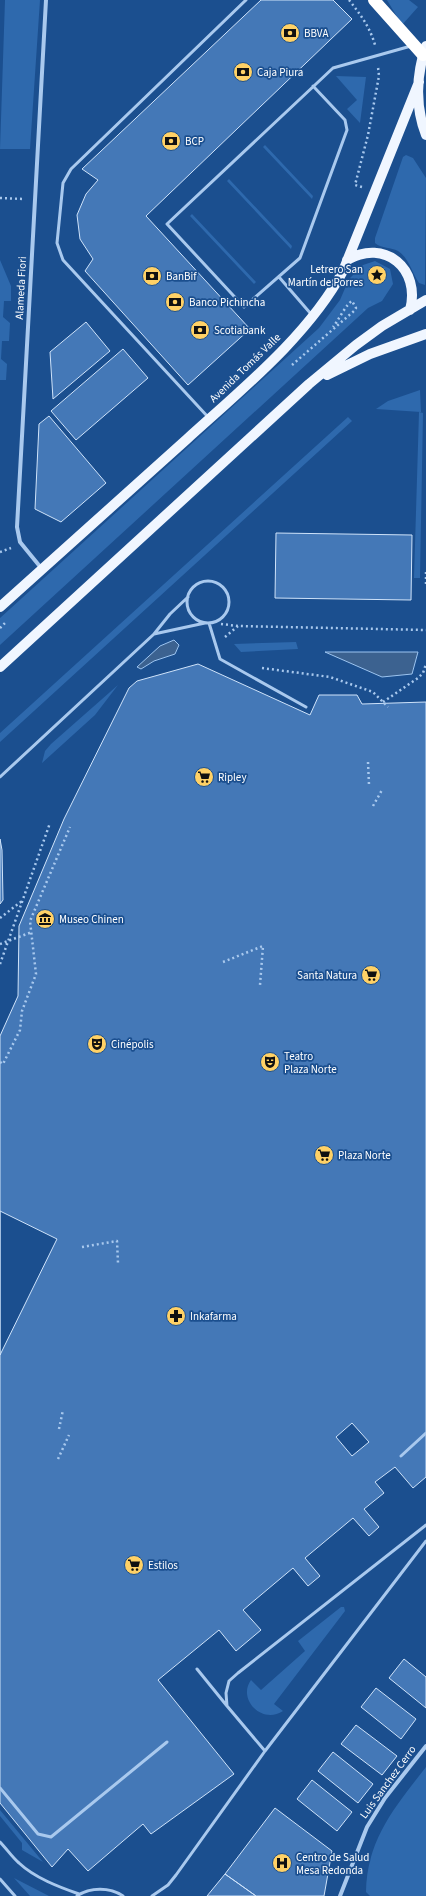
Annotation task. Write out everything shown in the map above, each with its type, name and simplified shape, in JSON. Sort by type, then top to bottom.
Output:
[{"type":"highway","points":[[374,0],[421,49]]},
{"type":"main road","points":[[421,49],[419,104],[426,135]]},
{"type":"main road","name":"Avenida Tomás Valle","points":[[0,607],[210,419],[283,350],[313,317],[336,284],[347,260],[419,82]]},
{"type":"main road","points":[[347,260],[355,256],[373,252],[397,261],[409,275],[412,283],[413,292],[410,310]]},
{"type":"main road","points":[[0,667],[309,384],[356,345],[382,326],[426,300]]},
{"type":"main road","points":[[309,384],[364,356],[426,334]]},
{"type":"street","name":"Alameda Fiori","points":[[42,569],[20,542],[17,527],[46,0]]},
{"type":"street","name":"Luis Sanchez Cerro","points":[[340,1896],[367,1827],[385,1798],[426,1746]]},
{"type":"lane","points":[[210,419],[63,260],[57,244],[63,183],[70,169],[246,0]]},
{"type":"lane","points":[[314,86],[345,120],[347,130],[302,254],[297,261],[244,307],[167,224],[333,68],[378,55],[421,49]]},
{"type":"lane","points":[[279,276],[313,317]]},
{"type":"lane","points":[[0,777],[154,634],[170,614],[188,597],[192,590],[203,582],[209,581],[221,586],[228,597],[228,610],[225,615],[209,623],[154,634]]},
{"type":"lane","points":[[188,597],[187,604],[189,611],[199,621],[209,623]]},
{"type":"lane","points":[[209,623],[220,659],[306,707]]},
{"type":"lane","points":[[401,1456],[426,1433]]},
{"type":"lane","points":[[227,1706],[226,1693],[229,1681],[238,1672],[426,1525]]},
{"type":"lane","points":[[152,1896],[168,1884],[176,1875],[265,1751],[426,1541]]},
{"type":"lane","points":[[197,1669],[265,1751]]},
{"type":"lane","points":[[0,1788],[38,1834],[51,1837],[167,1742]]},
{"type":"lane","points":[[0,1842],[18,1862],[31,1872],[66,1890],[78,1895],[93,1889],[108,1890],[123,1896]]},
{"type":"lane","points":[[0,1878],[15,1896]]},
{"type":"path","points":[[349,0],[364,19],[372,33],[378,55],[379,76],[368,135],[355,185]]},
{"type":"path","points":[[0,198],[35,200]]},
{"type":"path","points":[[350,302],[354,303],[356,308],[333,328],[341,317],[350,302]]},
{"type":"path","points":[[426,572],[426,586]]},
{"type":"path","points":[[209,623],[238,626],[426,630]]},
{"type":"path","points":[[220,641],[238,626]]},
{"type":"path","points":[[383,702],[418,678],[423,673],[426,664]]},
{"type":"path","points":[[257,668],[330,676],[373,692],[388,707]]},
{"type":"path","points":[[368,762],[369,784]]},
{"type":"path","points":[[373,806],[382,790]]},
{"type":"path","points":[[0,964],[50,823]]},
{"type":"path","points":[[0,1062],[3,1064],[20,1030],[22,1011],[36,974],[30,921],[70,827]]},
{"type":"path","points":[[0,918],[23,900]]},
{"type":"path","points":[[0,944],[32,932]]},
{"type":"path","points":[[223,962],[263,946],[260,985]]},
{"type":"path","points":[[82,1247],[117,1241],[118,1263]]},
{"type":"path","points":[[59,1429],[63,1410]]},
{"type":"path","points":[[58,1459],[69,1436]]},
{"type":"shaded area","points":[[5,0],[40,0],[30,149],[0,149]]},
{"type":"shaded area","points":[[387,0],[409,0],[418,7],[402,25]]},
{"type":"shaded area","points":[[336,76],[366,77],[360,123],[347,109],[357,100]]},
{"type":"shaded area","points":[[265,145],[313,196],[312,199],[263,147]]},
{"type":"shaded area","points":[[406,155],[413,158],[426,178],[425,285],[419,283],[402,254],[398,251],[375,243],[375,238],[403,157]]},
{"type":"shaded area","points":[[229,179],[292,246],[291,249],[227,181]]},
{"type":"shaded area","points":[[192,214],[256,282],[254,284],[190,216]]},
{"type":"shaded area","points":[[0,260],[11,286],[11,301],[4,301],[3,317],[10,323],[9,341],[2,341],[1,359],[7,364],[6,380],[0,380]]},
{"type":"shaded area","points":[[375,261],[390,269],[393,284],[382,301],[368,308],[0,645],[0,618],[319,328],[340,300],[349,279],[363,265]]},
{"type":"shaded area","points":[[420,390],[421,412],[376,409],[388,401]]},
{"type":"shaded area","points":[[419,412],[423,413],[420,578],[414,578]]},
{"type":"shaded area","points":[[348,417],[352,421],[0,742],[0,733]]},
{"type":"shaded area","points":[[174,640],[179,645],[175,654],[154,661],[141,669],[137,667],[160,646]]},
{"type":"shaded area","points":[[296,642],[298,649],[241,652],[234,644]]},
{"type":"shaded area","points":[[325,652],[418,652],[412,674],[382,677]]},
{"type":"shaded area","points":[[118,685],[95,715],[42,763],[45,751],[51,744]]},
{"type":"shaded area","points":[[341,1607],[344,1607],[345,1611],[274,1704],[283,1711],[267,1715],[254,1708],[249,1702],[247,1695],[247,1687],[251,1680],[261,1690],[305,1651],[298,1641]]},
{"type":"shaded area","points":[[426,1767],[426,1896],[370,1896],[366,1892],[368,1873],[371,1856],[377,1840],[394,1810]]},
{"type":"shaded area","points":[[0,1810],[43,1862],[22,1850],[22,1843],[0,1816]]},
{"type":"shaded area","points":[[14,1878],[49,1896],[30,1896]]},
{"type":"building","points":[[261,0],[333,0],[352,19],[146,216],[250,329],[188,385],[85,271],[93,259],[80,239],[77,215],[86,194],[98,180],[82,169]]},
{"type":"building","points":[[86,322],[110,351],[53,399],[50,352]]},
{"type":"building","points":[[123,349],[148,378],[76,440],[51,411]]},
{"type":"building","points":[[49,416],[106,483],[61,522],[35,509],[39,424]]},
{"type":"building","points":[[276,533],[412,535],[411,600],[275,598]]},
{"type":"building","name":"Plaza Norte","points":[[198,664],[310,715],[319,695],[357,695],[362,704],[426,702],[426,1477],[413,1488],[395,1467],[375,1482],[384,1493],[364,1509],[379,1527],[369,1536],[353,1518],[305,1558],[320,1576],[308,1586],[293,1568],[243,1610],[261,1630],[236,1651],[219,1630],[158,1680],[234,1774],[151,1834],[143,1824],[88,1871],[68,1849],[52,1867],[0,1803],[0,1036],[18,996],[19,926],[64,819],[129,688],[137,681]],"holes":[[[352,1423],[369,1442],[352,1456],[336,1437]]]},
{"type":"building","points":[[0,839],[2,850],[3,900],[0,904]]},
{"type":"building","points":[[0,1211],[57,1239],[0,1355]]},
{"type":"building","points":[[404,1659],[426,1677],[426,1708],[389,1678]]},
{"type":"building","points":[[376,1688],[416,1719],[401,1739],[361,1707]]},
{"type":"building","points":[[356,1725],[397,1756],[382,1775],[341,1744]]},
{"type":"building","points":[[333,1752],[373,1784],[358,1803],[318,1771]]},
{"type":"building","points":[[312,1780],[352,1812],[337,1831],[297,1799]]},
{"type":"building","name":"Centro de Salud Mesa Redonda","points":[[275,1808],[332,1851],[324,1896],[256,1896],[225,1874]]},
{"type":"building","points":[[225,1874],[256,1896],[207,1896]]},
{"type":"place","name":"BBVA","points":[[290,33]]},
{"type":"place","name":"Caja Piura","points":[[243,72]]},
{"type":"place","name":"BCP","points":[[171,141]]},
{"type":"place","name":"Letrero San Martín de Porres","points":[[377,275]]},
{"type":"place","name":"BanBif","points":[[152,276]]},
{"type":"place","name":"Banco Pichincha","points":[[175,302]]},
{"type":"place","name":"Scotiabank","points":[[200,330]]},
{"type":"place","name":"Ripley","points":[[204,777]]},
{"type":"place","name":"Museo Chinen","points":[[45,919]]},
{"type":"place","name":"Santa Natura","points":[[371,975]]},
{"type":"place","name":"Cinépolis","points":[[97,1044]]},
{"type":"place","name":"Teatro Plaza Norte","points":[[270,1062]]},
{"type":"place","name":"Plaza Norte","points":[[324,1155]]},
{"type":"place","name":"Inkafarma","points":[[176,1316]]},
{"type":"place","name":"Estilos","points":[[134,1565]]},
{"type":"place","name":"Centro de Salud Mesa Redonda","points":[[282,1863]]}]
